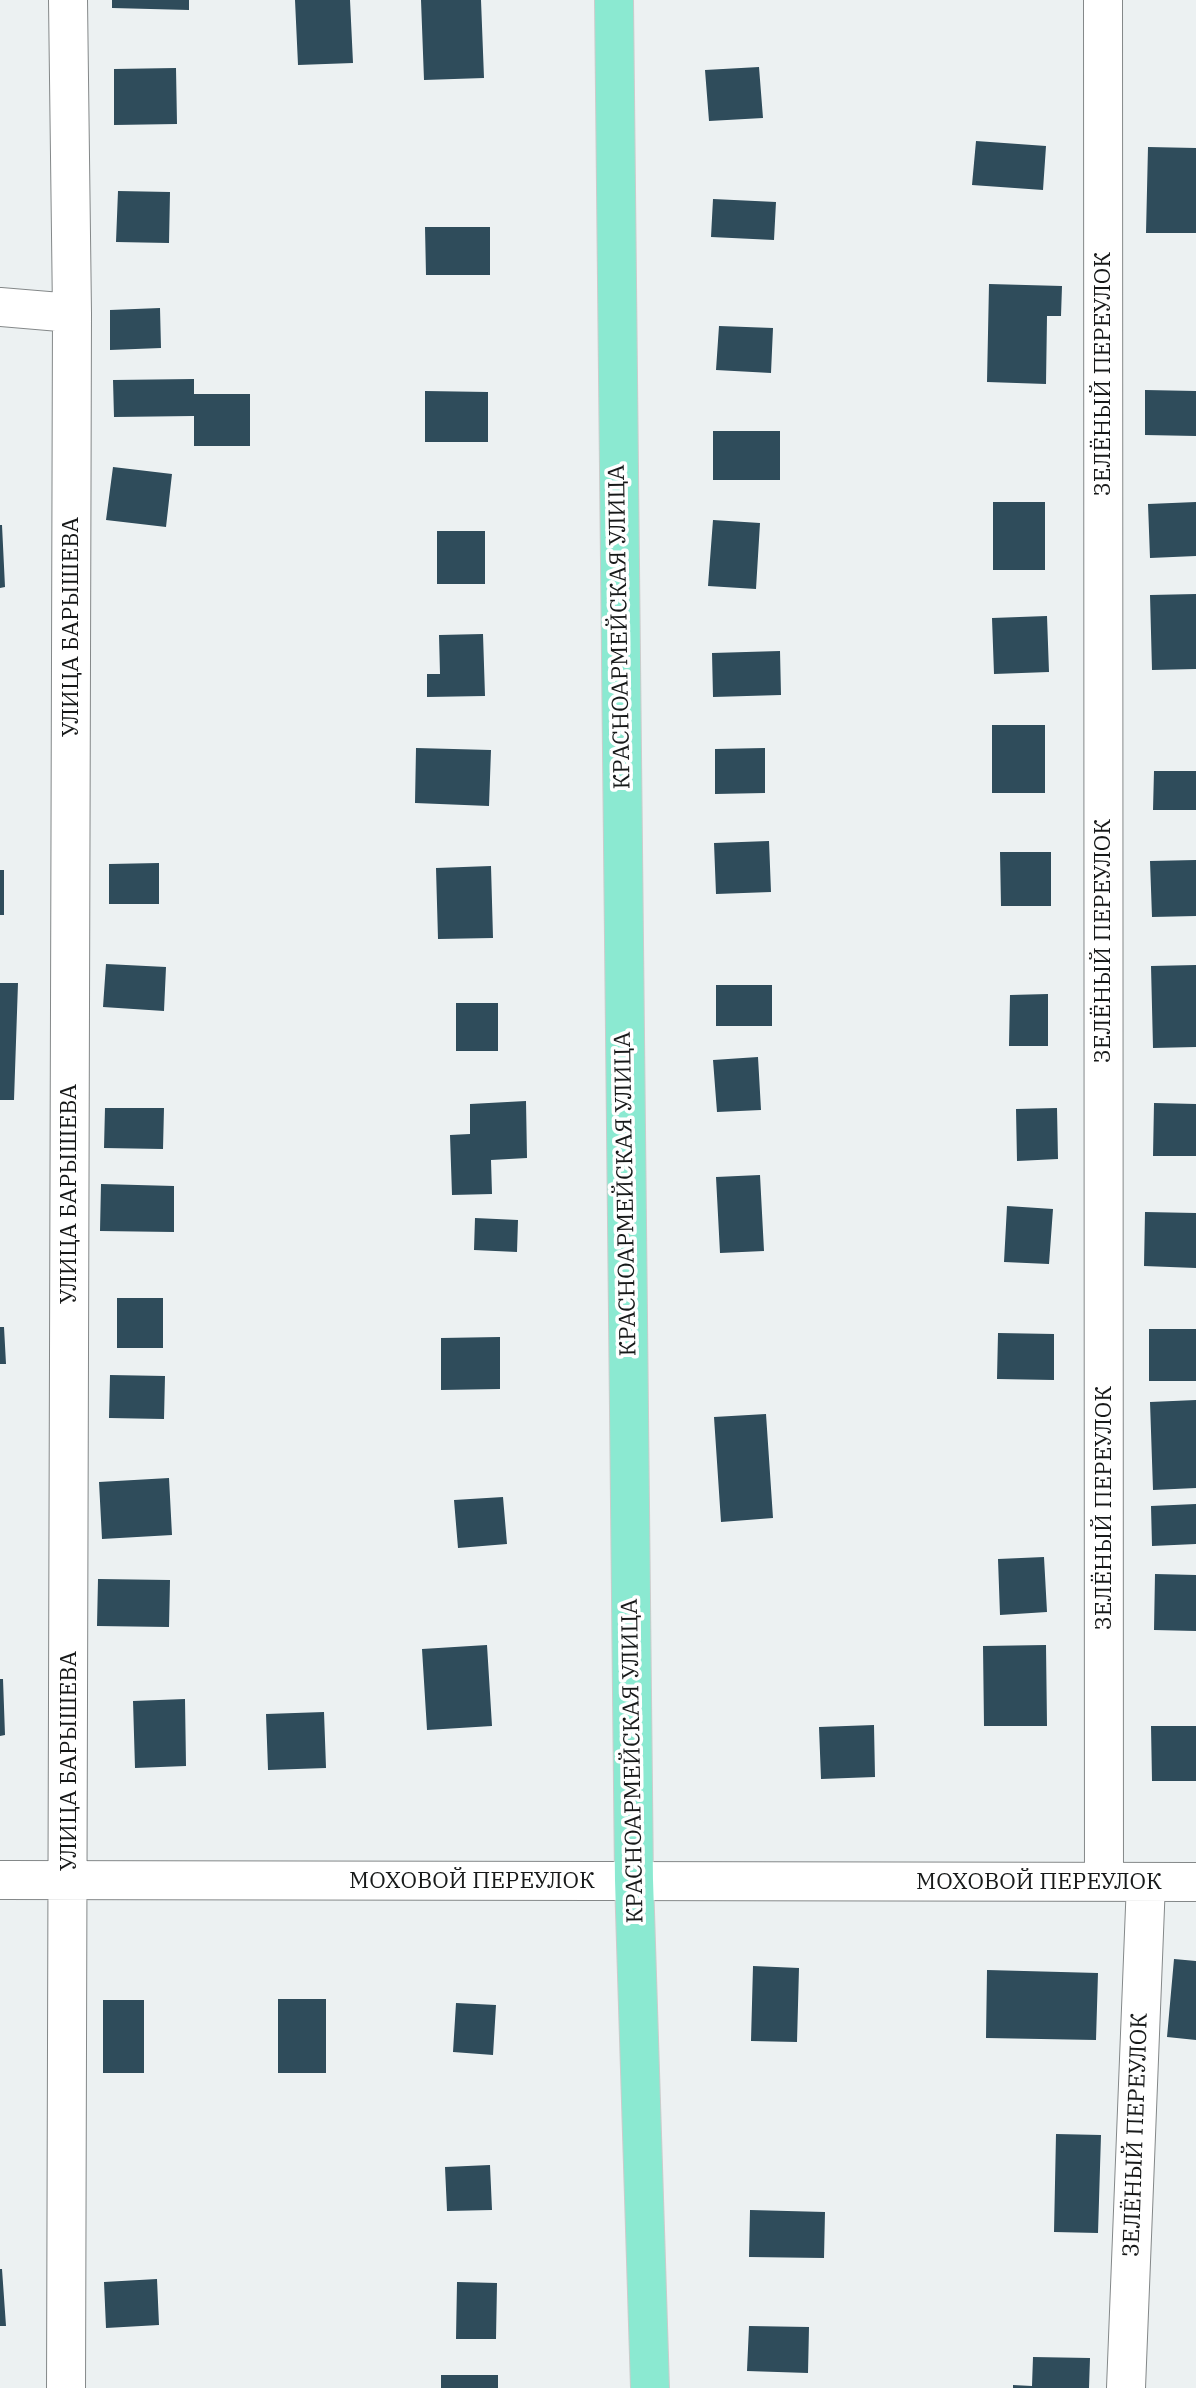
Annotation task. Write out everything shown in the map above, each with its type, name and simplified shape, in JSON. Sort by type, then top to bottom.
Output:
[{"type":"main road","name":"КРАСНОАРМЕЙСКАЯ УЛИЦА","points":[[614,0],[634,1880],[650,2388]]},
{"type":"street","name":"УЛИЦА БАРЫШЕВА","points":[[66,2388],[72,313],[68,0]]},
{"type":"street","name":"ЗЕЛЁНЫЙ ПЕРЕУЛОК","points":[[1103,0],[1104,1882]]},
{"type":"street","points":[[0,307],[72,313]]},
{"type":"street","name":"МОХОВОЙ ПЕРЕУЛОК","points":[[0,1880],[1196,1882]]},
{"type":"street","name":"ЗЕЛЁНЫЙ ПЕРЕУЛОК","points":[[1126,2388],[1146,1882]]},
{"type":"building","points":[[112,0],[189,0],[189,10],[112,8]]},
{"type":"building","points":[[295,0],[350,0],[353,63],[298,65]]},
{"type":"building","points":[[421,0],[481,0],[484,78],[424,80]]},
{"type":"building","points":[[759,67],[763,118],[709,121],[705,70]]},
{"type":"building","points":[[176,68],[177,124],[114,125],[114,69]]},
{"type":"building","points":[[976,141],[1046,146],[1043,190],[972,185]]},
{"type":"building","points":[[1148,147],[1196,148],[1196,233],[1146,233]]},
{"type":"building","points":[[118,191],[170,192],[169,243],[116,242]]},
{"type":"building","points":[[713,199],[776,202],[774,240],[711,237]]},
{"type":"building","points":[[425,227],[490,227],[490,275],[426,275]]},
{"type":"building","points":[[989,284],[1062,286],[1061,316],[1047,316],[1046,384],[987,382]]},
{"type":"building","points":[[160,308],[161,348],[110,350],[110,310]]},
{"type":"building","points":[[719,326],[773,328],[771,373],[716,370]]},
{"type":"building","points":[[194,379],[194,394],[250,394],[250,446],[194,446],[194,416],[114,417],[113,380]]},
{"type":"building","points":[[1145,390],[1196,391],[1196,436],[1145,435]]},
{"type":"building","points":[[425,391],[488,392],[488,442],[425,442]]},
{"type":"building","points":[[713,431],[780,431],[780,480],[713,480]]},
{"type":"building","points":[[113,467],[172,474],[166,527],[106,520]]},
{"type":"building","points":[[993,502],[1045,502],[1045,570],[993,570]]},
{"type":"building","points":[[1196,502],[1196,556],[1150,558],[1148,504]]},
{"type":"building","points":[[713,520],[760,523],[756,589],[708,586]]},
{"type":"building","points":[[0,525],[5,587],[0,588]]},
{"type":"building","points":[[437,531],[485,531],[485,584],[437,584]]},
{"type":"building","points":[[1196,594],[1196,669],[1152,670],[1150,595]]},
{"type":"building","points":[[1047,616],[1049,672],[994,674],[992,618]]},
{"type":"building","points":[[483,634],[485,696],[427,697],[427,674],[440,674],[439,635]]},
{"type":"building","points":[[780,651],[781,695],[713,697],[712,653]]},
{"type":"building","points":[[992,725],[1045,725],[1045,793],[992,793]]},
{"type":"building","points":[[416,748],[491,750],[489,806],[415,803]]},
{"type":"building","points":[[765,748],[765,793],[715,794],[715,749]]},
{"type":"building","points":[[1154,771],[1196,771],[1196,810],[1153,810]]},
{"type":"building","points":[[769,841],[771,892],[716,894],[714,843]]},
{"type":"building","points":[[1000,852],[1051,852],[1051,906],[1001,906]]},
{"type":"building","points":[[1196,860],[1196,916],[1152,917],[1150,861]]},
{"type":"building","points":[[159,863],[159,904],[109,904],[109,864]]},
{"type":"building","points":[[491,866],[493,938],[438,939],[436,868]]},
{"type":"building","points":[[0,870],[4,870],[4,915],[0,915]]},
{"type":"building","points":[[106,964],[166,967],[164,1011],[103,1007]]},
{"type":"building","points":[[1196,965],[1196,1047],[1153,1048],[1151,966]]},
{"type":"building","points":[[0,983],[18,983],[14,1100],[0,1100]]},
{"type":"building","points":[[716,985],[772,985],[772,1026],[716,1026]]},
{"type":"building","points":[[1048,994],[1048,1046],[1009,1046],[1010,995]]},
{"type":"building","points":[[456,1003],[498,1003],[498,1051],[456,1051]]},
{"type":"building","points":[[758,1057],[761,1110],[717,1112],[713,1060]]},
{"type":"building","points":[[526,1101],[527,1158],[491,1160],[492,1194],[452,1195],[450,1135],[470,1134],[470,1104]]},
{"type":"building","points":[[1154,1103],[1196,1104],[1196,1156],[1153,1156]]},
{"type":"building","points":[[105,1108],[164,1108],[163,1149],[104,1148]]},
{"type":"building","points":[[1057,1108],[1058,1159],[1017,1161],[1016,1109]]},
{"type":"building","points":[[760,1175],[764,1251],[720,1253],[716,1177]]},
{"type":"building","points":[[101,1184],[174,1186],[174,1232],[100,1231]]},
{"type":"building","points":[[1007,1206],[1053,1209],[1049,1264],[1004,1262]]},
{"type":"building","points":[[1145,1212],[1196,1213],[1196,1268],[1144,1266]]},
{"type":"building","points":[[475,1218],[518,1220],[517,1252],[474,1250]]},
{"type":"building","points":[[117,1298],[163,1298],[163,1348],[117,1348]]},
{"type":"building","points":[[0,1327],[4,1327],[6,1364],[0,1364]]},
{"type":"building","points":[[1149,1329],[1196,1329],[1196,1381],[1149,1381]]},
{"type":"building","points":[[998,1333],[1054,1334],[1054,1380],[997,1379]]},
{"type":"building","points":[[500,1337],[500,1389],[441,1390],[441,1338]]},
{"type":"building","points":[[110,1375],[165,1376],[164,1419],[109,1418]]},
{"type":"building","points":[[1196,1400],[1196,1488],[1153,1490],[1150,1402]]},
{"type":"building","points":[[766,1414],[773,1518],[721,1522],[714,1417]]},
{"type":"building","points":[[169,1478],[172,1535],[102,1539],[99,1482]]},
{"type":"building","points":[[503,1497],[507,1544],[458,1548],[454,1500]]},
{"type":"building","points":[[1196,1504],[1196,1544],[1152,1546],[1151,1506]]},
{"type":"building","points":[[1044,1557],[1047,1612],[1000,1615],[998,1559]]},
{"type":"building","points":[[1155,1574],[1196,1575],[1196,1631],[1154,1630]]},
{"type":"building","points":[[98,1579],[170,1580],[169,1627],[97,1626]]},
{"type":"building","points":[[487,1645],[492,1726],[427,1730],[422,1649]]},
{"type":"building","points":[[1046,1645],[1047,1726],[984,1726],[983,1646]]},
{"type":"building","points":[[0,1679],[3,1679],[5,1735],[0,1736]]},
{"type":"building","points":[[185,1699],[186,1766],[135,1768],[133,1701]]},
{"type":"building","points":[[324,1712],[326,1768],[268,1770],[266,1714]]},
{"type":"building","points":[[874,1725],[875,1777],[821,1779],[819,1727]]},
{"type":"building","points":[[1151,1726],[1196,1726],[1196,1781],[1152,1781]]},
{"type":"building","points":[[1174,1959],[1196,1961],[1196,2040],[1167,2037]]},
{"type":"building","points":[[753,1966],[799,1968],[797,2042],[751,2041]]},
{"type":"building","points":[[987,1970],[1098,1973],[1096,2040],[986,2038]]},
{"type":"building","points":[[278,1999],[326,1999],[326,2073],[278,2073]]},
{"type":"building","points":[[103,2000],[144,2000],[144,2073],[103,2073]]},
{"type":"building","points":[[456,2003],[496,2005],[493,2055],[453,2052]]},
{"type":"building","points":[[1056,2134],[1101,2135],[1098,2233],[1054,2232]]},
{"type":"building","points":[[490,2165],[492,2210],[447,2211],[445,2167]]},
{"type":"building","points":[[750,2210],[825,2212],[824,2258],[749,2257]]},
{"type":"building","points":[[2,2269],[6,2326],[0,2326]]},
{"type":"building","points":[[157,2279],[159,2325],[106,2328],[104,2282]]},
{"type":"building","points":[[457,2282],[497,2283],[496,2339],[456,2339]]},
{"type":"building","points":[[749,2326],[809,2327],[808,2373],[747,2371]]},
{"type":"building","points":[[1033,2357],[1090,2358],[1089,2388],[1013,2388],[1013,2385],[1032,2386]]},
{"type":"building","points":[[441,2375],[498,2375],[498,2388],[441,2388]]}]
